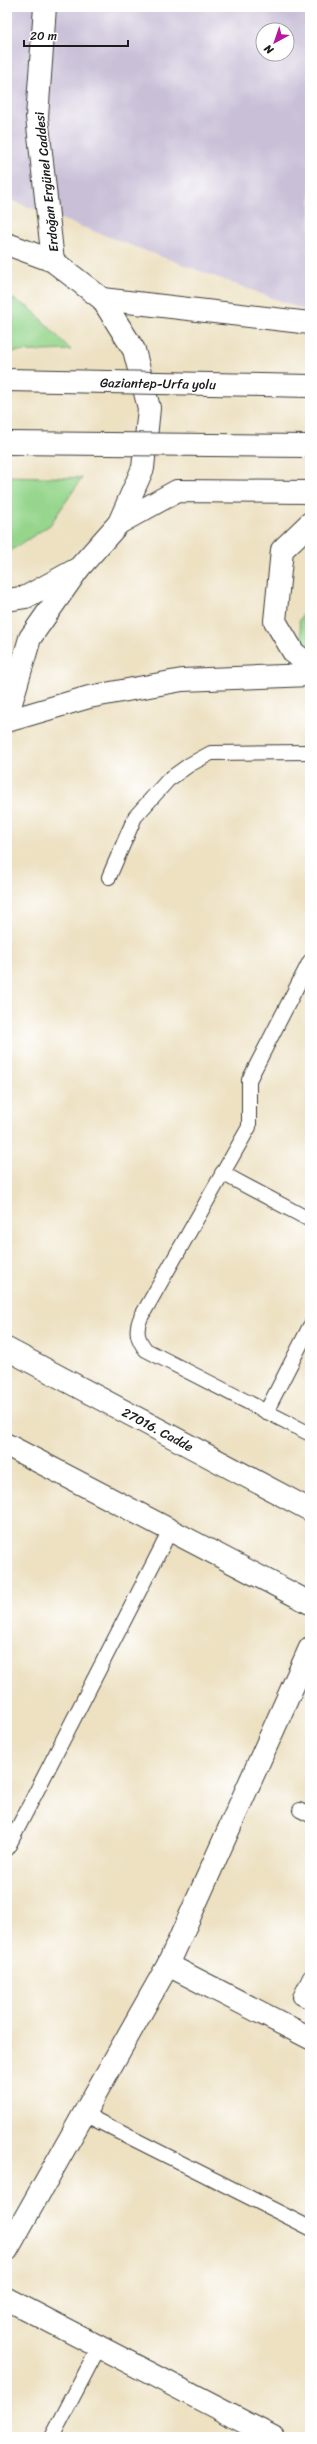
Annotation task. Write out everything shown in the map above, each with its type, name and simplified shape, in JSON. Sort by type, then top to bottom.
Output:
[{"type":"main road","name":"Erdoğan Ergünel Caddesi","points":[[45,7],[37,117],[53,261]]},
{"type":"main road","points":[[7,244],[53,261],[102,299],[134,350],[149,408],[143,468],[119,523],[79,568],[30,638],[7,717]]},
{"type":"main road","points":[[102,299],[310,323]]},
{"type":"main road","name":"Gaziantep-Urfa yolu","points":[[7,380],[310,386]]},
{"type":"main road","points":[[7,443],[310,446]]},
{"type":"main road","points":[[119,523],[177,492],[310,492]]},
{"type":"main road","points":[[310,523],[282,550],[275,620],[294,653],[310,665]]},
{"type":"main road","points":[[7,600],[26,597],[79,568]]},
{"type":"main road","points":[[7,721],[89,697],[182,680],[310,675]]},
{"type":"main road","name":"27016. Cadde","points":[[7,1349],[310,1510]]},
{"type":"main road","points":[[7,1445],[310,1603]]},
{"type":"main road","points":[[7,2250],[168,1965],[310,1648]]},
{"type":"main road","points":[[168,1965],[310,2038]]},
{"type":"main road","points":[[7,2299],[273,2437]]},
{"type":"lane","points":[[109,877],[135,817],[168,780],[189,765],[211,752],[310,752]]},
{"type":"lane","points":[[310,961],[249,1080],[248,1127],[141,1317],[137,1332],[139,1342],[146,1350],[310,1434]]},
{"type":"lane","points":[[222,1173],[310,1220]]},
{"type":"lane","points":[[266,1412],[310,1326]]},
{"type":"lane","points":[[7,1849],[170,1531]]},
{"type":"lane","points":[[310,1977],[300,1997],[310,2002]]},
{"type":"lane","points":[[84,2114],[310,2228]]},
{"type":"lane","points":[[52,2437],[99,2347]]},
{"type":"shaded area","points":[[7,7],[310,7],[310,312],[7,199]]},
{"type":"green space","points":[[7,296],[30,308],[71,350],[7,352]]},
{"type":"green space","points":[[7,476],[82,478],[50,525],[7,553]]},
{"type":"green space","points":[[310,598],[310,646],[304,646],[299,622]]}]
